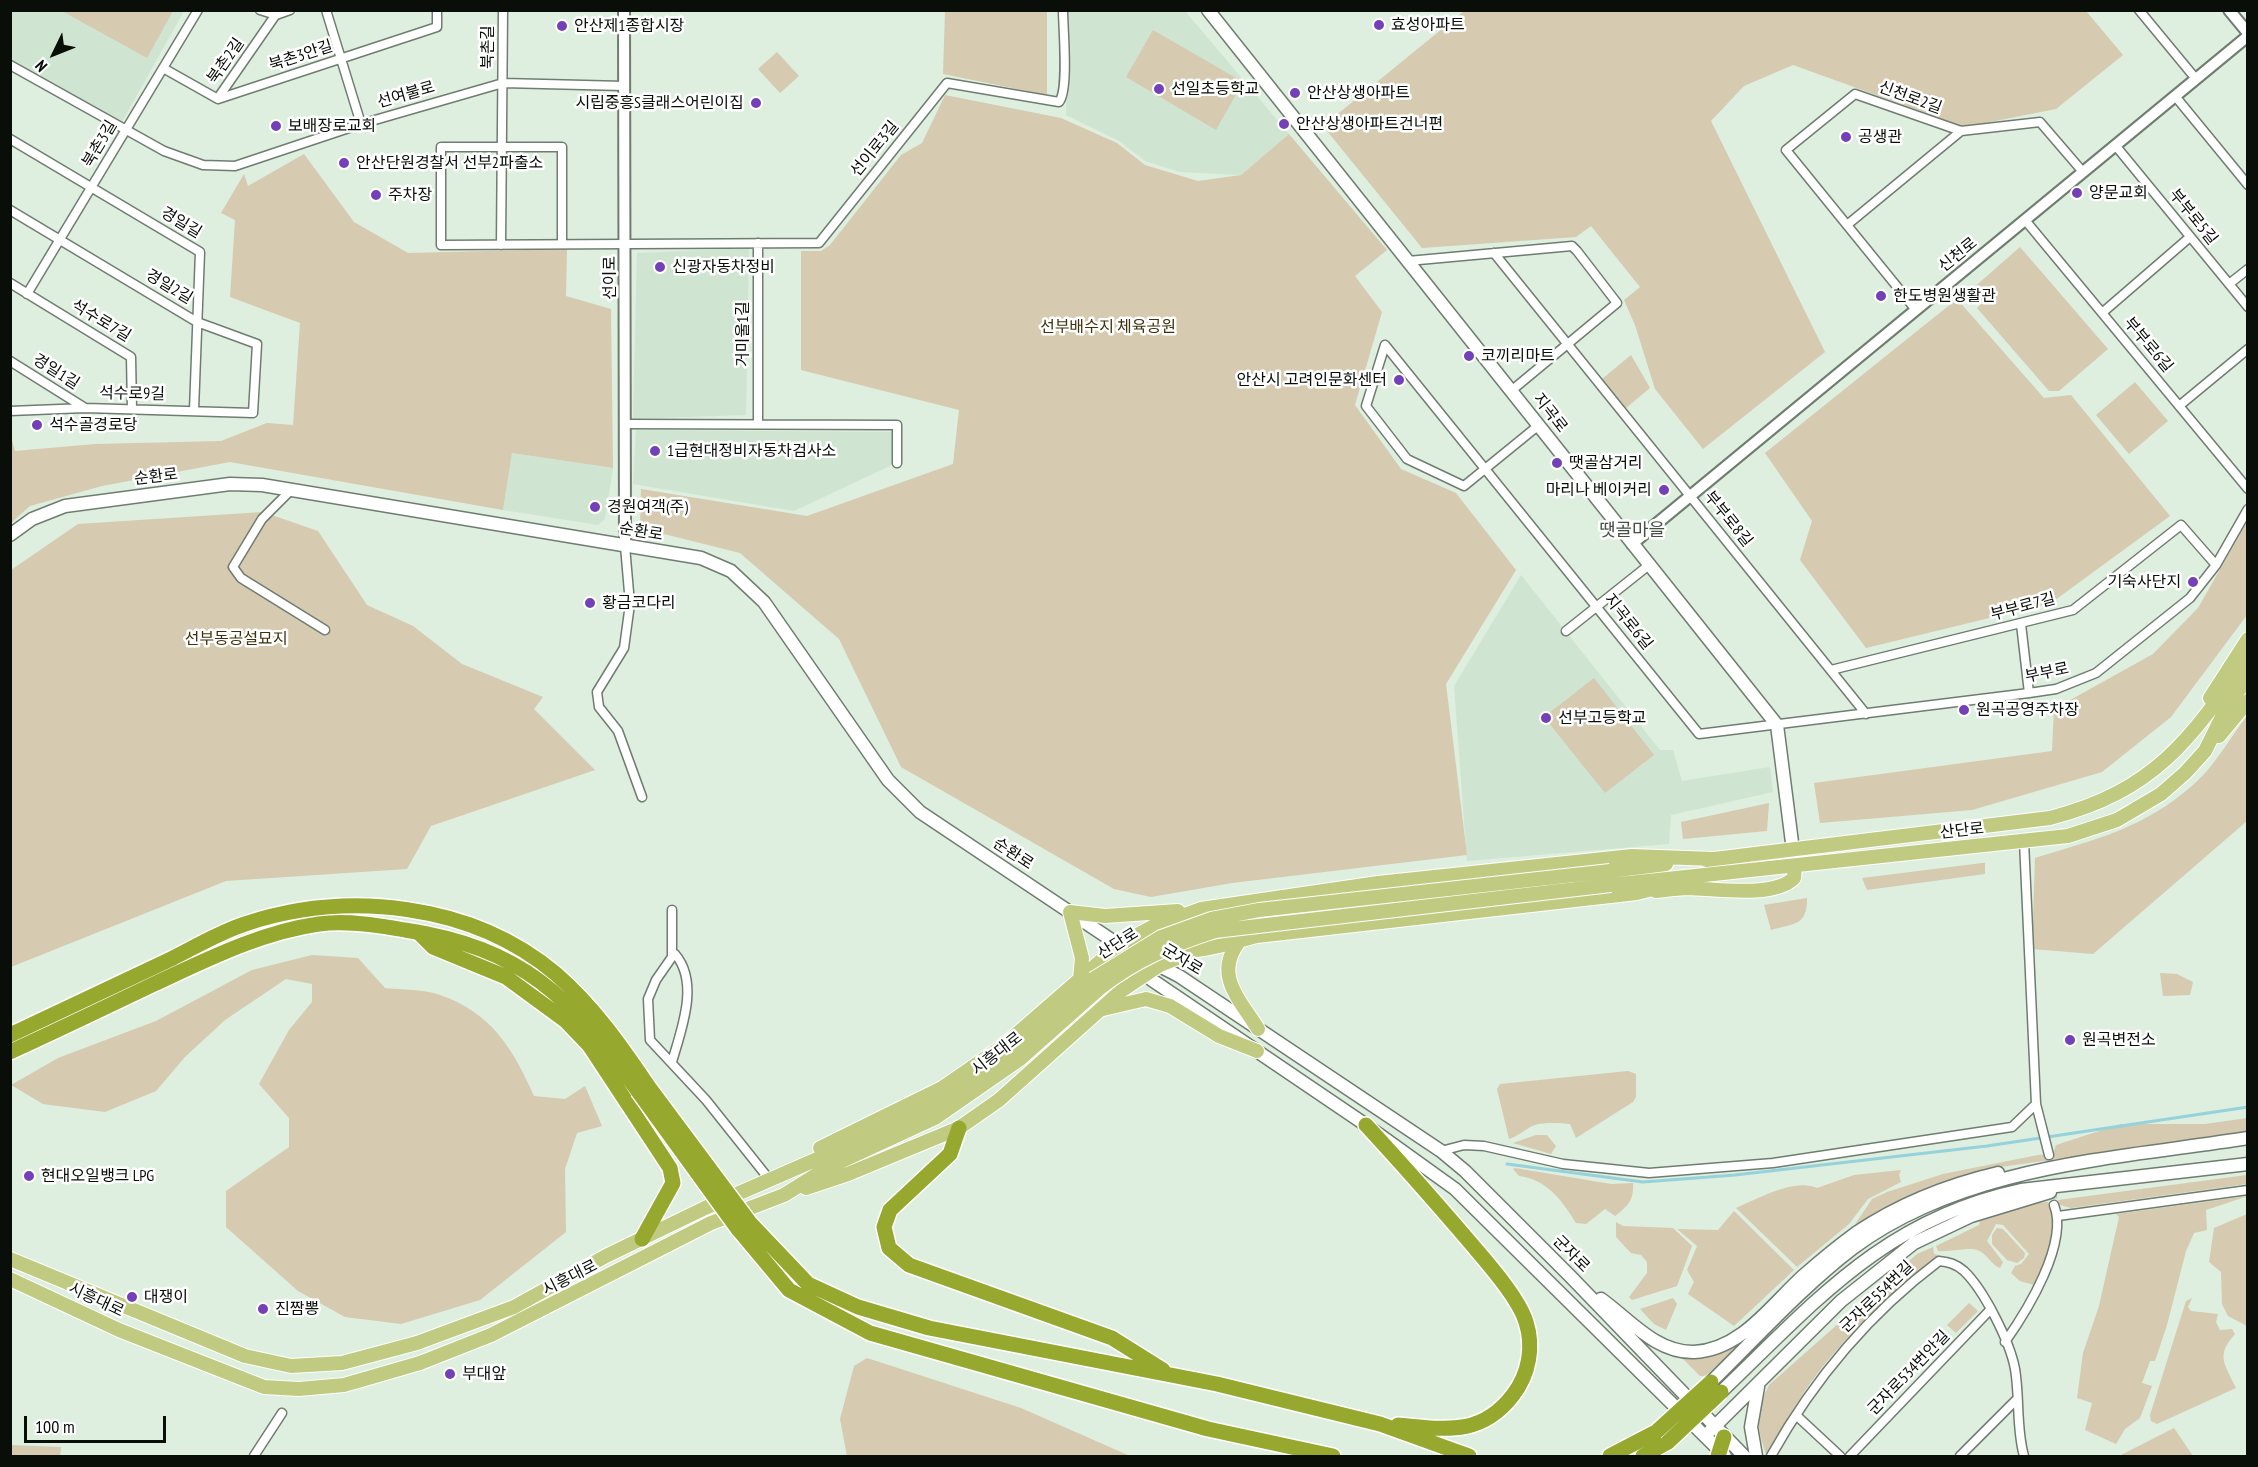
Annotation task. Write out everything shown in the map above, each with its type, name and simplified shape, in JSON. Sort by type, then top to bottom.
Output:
[{"type":"highway","points":[[10,1033],[244,924],[300,911],[341,905],[384,906],[427,913],[467,925],[513,945],[555,973],[586,1003],[643,1088],[789,1290],[870,1333],[1208,1429],[1333,1456]]},
{"type":"highway","points":[[10,1054],[219,954],[267,936],[320,924],[378,925],[464,943],[504,958],[545,984],[600,1037],[643,1088]]},
{"type":"highway","points":[[418,932],[433,947],[506,977],[566,1021],[589,1045],[670,1168],[673,1183],[642,1239]]},
{"type":"highway","points":[[1366,1125],[1421,1184],[1502,1280],[1526,1322],[1530,1362],[1521,1385],[1506,1404],[1489,1418],[1473,1426],[1444,1430],[1380,1424]]},
{"type":"highway","points":[[959,1128],[950,1154],[890,1210],[884,1227],[889,1248],[909,1265],[1112,1338],[1171,1375]]},
{"type":"highway","points":[[744,1226],[808,1284],[858,1307],[928,1328],[1171,1375],[1380,1424],[1468,1456]]},
{"type":"highway","points":[[1643,1456],[1716,1387]]},
{"type":"highway","points":[[1610,1456],[1662,1437]]},
{"type":"main road","name":"지곡로","points":[[1208,10],[1776,725]]},
{"type":"main road","name":"순환로","points":[[10,535],[45,513],[75,504],[230,484],[292,489],[701,558],[731,572],[748,586],[780,622],[888,780],[920,813],[1119,945]]},
{"type":"main road","points":[[2187,739],[2220,679],[2247,639]]},
{"type":"main road","name":"산단로","points":[[1091,982],[1125,968],[1163,942],[1215,931],[1611,878],[1714,859],[1792,848],[2039,819],[2082,810],[2112,798],[2160,766],[2187,739],[2247,656]]},
{"type":"main road","name":"산단로","points":[[1611,878],[1716,873],[1795,866],[2068,836],[2117,820],[2161,794],[2205,751],[2229,704],[2247,678]]},
{"type":"main road","points":[[2205,751],[2247,701]]},
{"type":"main road","points":[[784,1195],[848,1174],[959,1128],[999,1100],[1100,1009],[1160,965],[1196,951],[1241,939],[1434,914],[1686,888],[1764,890],[1787,885],[1794,878],[1795,866],[1776,725]]},
{"type":"main road","points":[[1091,982],[1070,912],[1105,916],[1205,909],[1378,884],[1632,856],[1714,859]]},
{"type":"main road","points":[[1637,893],[1716,873]]},
{"type":"main road","points":[[789,1170],[811,1152],[942,1089],[1091,982],[1119,945],[1156,925],[1205,909]]},
{"type":"main road","points":[[1183,915],[1170,927],[1171,943],[1184,952],[1196,951]]},
{"type":"main road","points":[[1241,939],[1228,958],[1228,973],[1236,997],[1258,1029]]},
{"type":"main road","name":"군자로","points":[[1119,945],[1160,965],[1193,986],[1441,1151],[1465,1171],[1570,1276],[1720,1446]]},
{"type":"main road","name":"군자로","points":[[1119,945],[1146,975],[1455,1188],[1704,1436],[1744,1456]]},
{"type":"main road","points":[[1091,982],[1095,975],[1108,988],[1107,997],[1100,1009]]},
{"type":"main road","name":"시흥대로","points":[[10,1258],[245,1356],[291,1366],[342,1363],[417,1343],[514,1307],[642,1239],[789,1170],[827,1161],[935,1118],[969,1097],[1020,1059],[1091,982]]},
{"type":"main road","points":[[1182,1000],[1180,988],[1193,986]]},
{"type":"main road","points":[[1100,1009],[1146,999],[1170,1006],[1219,1036],[1257,1051]]},
{"type":"main road","points":[[1716,1387],[1802,1293],[1853,1248],[1889,1225],[1954,1194],[2038,1171],[2247,1138]]},
{"type":"main road","name":"시흥대로","points":[[10,1279],[130,1334],[264,1387],[299,1389],[344,1385],[420,1363],[491,1335],[711,1223],[784,1195],[827,1161]]},
{"type":"main road","points":[[1716,1387],[1885,1244],[1941,1214],[1984,1198],[2021,1190],[2247,1164]]},
{"type":"main road","points":[[1570,1276],[1638,1330],[1669,1348],[1693,1352],[1708,1350],[1724,1346],[1738,1337],[1827,1255],[1898,1208],[1973,1178],[2000,1172],[2038,1171]]},
{"type":"main road","points":[[1704,1436],[1720,1446],[1758,1385],[1841,1301],[1914,1243],[1971,1216],[2066,1186]]},
{"type":"main road","points":[[1756,1456],[1751,1427],[1758,1385]]},
{"type":"street","name":"북촌3길","points":[[27,294],[198,10]]},
{"type":"street","points":[[260,10],[278,13],[290,10]]},
{"type":"street","points":[[326,10],[361,124]]},
{"type":"street","name":"북촌3안길","points":[[218,99],[437,27],[438,10]]},
{"type":"street","name":"북촌길","points":[[501,245],[503,10]]},
{"type":"street","name":"선이로","points":[[624,10],[626,546]]},
{"type":"street","name":"선이로3길","points":[[502,147],[441,147],[441,245],[819,243],[946,83],[1059,102],[1063,90],[1062,10]]},
{"type":"street","points":[[2139,10],[2196,79]]},
{"type":"street","points":[[2229,10],[2247,35]]},
{"type":"street","name":"북촌2길","points":[[218,99],[278,13]]},
{"type":"street","name":"신천로","points":[[1632,544],[2247,35]]},
{"type":"street","name":"선여불로","points":[[10,64],[164,151],[203,165],[235,166],[361,124],[503,84],[624,86]]},
{"type":"street","points":[[163,68],[218,99]]},
{"type":"street","name":"신천로2길","points":[[1916,310],[1786,150],[1855,94],[1961,131],[2040,122],[2083,172]]},
{"type":"street","points":[[2175,96],[2247,185]]},
{"type":"street","points":[[1847,225],[1961,131]]},
{"type":"street","name":"경일길","points":[[10,139],[200,252],[194,410]]},
{"type":"street","name":"부부로5길","points":[[2115,145],[2247,307]]},
{"type":"street","points":[[502,147],[562,147],[562,244]]},
{"type":"street","name":"경일2길","points":[[10,210],[197,322],[257,344],[253,413]]},
{"type":"street","name":"부부로6길","points":[[2025,220],[2247,489]]},
{"type":"street","points":[[2102,313],[2190,237]]},
{"type":"street","name":"거미울1길","points":[[758,243],[758,424]]},
{"type":"street","points":[[1408,261],[1572,246],[1617,303],[1511,391]]},
{"type":"street","name":"부부로8길","points":[[1494,253],[1866,714]]},
{"type":"street","points":[[2229,284],[2247,269]]},
{"type":"street","name":"석수로7길","points":[[10,283],[131,357],[132,409]]},
{"type":"street","name":"지곡로6길","points":[[1485,468],[1464,486],[1407,459],[1366,406],[1385,345],[1485,468],[1596,607],[1700,734],[1776,725]]},
{"type":"street","points":[[2178,406],[2247,349]]},
{"type":"street","name":"경일1길","points":[[10,362],[86,408]]},
{"type":"street","name":"석수로9길","points":[[10,411],[86,408],[253,413]]},
{"type":"street","points":[[625,424],[897,425],[897,463]]},
{"type":"street","points":[[1485,468],[1539,425]]},
{"type":"street","points":[[292,489],[262,519],[233,567],[241,578],[325,630]]},
{"type":"street","name":"부부로","points":[[1776,725],[2056,689],[2096,673],[2190,598],[2216,565],[2247,509]]},
{"type":"street","name":"부부로7길","points":[[1831,670],[2073,610],[2181,525],[2216,565]]},
{"type":"street","points":[[626,546],[630,603],[624,648],[597,692],[599,707],[618,731],[642,797]]},
{"type":"street","points":[[1566,631],[1649,565]]},
{"type":"street","points":[[2021,624],[2029,693]]},
{"type":"street","points":[[2024,841],[2036,1104],[2048,1151]]},
{"type":"street","points":[[672,910],[672,957],[656,980],[648,999],[650,1040],[672,1062],[769,1179]]},
{"type":"street","points":[[672,1062],[685,1021],[687,995],[684,965],[675,954]]},
{"type":"street","points":[[1441,1151],[1464,1145],[1484,1146],[1563,1164],[1649,1173],[1687,1171],[1773,1163],[1834,1152],[1932,1141],[2012,1127],[2036,1104]]},
{"type":"street","points":[[2058,1216],[2247,1190]]},
{"type":"street","points":[[2005,1342],[2023,1317],[2046,1272],[2058,1216],[2054,1205]]},
{"type":"street","name":"군자로554번길","points":[[1771,1456],[1842,1352],[1888,1303],[1939,1261],[1952,1262],[1964,1271],[1990,1310],[2005,1342],[2015,1368],[2024,1456]]},
{"type":"street","name":"군자로534번안길","points":[[1850,1456],[1990,1310]]},
{"type":"street","points":[[1960,1456],[2017,1399]]},
{"type":"street","points":[[254,1456],[282,1413]]},
{"type":"street","points":[[1797,1416],[1840,1456]]},
{"type":"shaded area","points":[[11,11],[184,11],[122,122],[11,60]]},
{"type":"shaded area","name":"선일초등학교","points":[[1067,11],[1185,11],[1289,134],[1241,175],[1180,172],[1145,161],[1119,141],[1066,115]]},
{"type":"shaded area","points":[[749,248],[746,415],[633,419],[637,253]]},
{"type":"shaded area","points":[[636,430],[891,432],[894,464],[794,511],[633,484]]},
{"type":"shaded area","points":[[512,453],[613,468],[605,519],[598,525],[503,510]]},
{"type":"shaded area","name":"선부고등학교","points":[[1521,575],[1660,750],[1673,750],[1682,781],[1770,767],[1773,792],[1671,815],[1669,844],[1467,861],[1454,686]]},
{"type":"green space","points":[[62,11],[173,11],[147,58]]},
{"type":"green space","points":[[945,11],[1047,11],[1047,95],[943,74]]},
{"type":"green space","points":[[1464,11],[2086,11],[2123,55],[2056,109],[1965,127],[1793,65],[1744,86],[1711,121],[1825,352],[1703,449],[1655,389],[1635,325],[1624,300],[1640,287],[1591,226],[1576,237],[1422,248],[1323,126]]},
{"type":"green space","points":[[1153,30],[1243,82],[1216,130],[1126,77]]},
{"type":"green space","points":[[777,52],[799,76],[780,93],[758,69]]},
{"type":"green space","name":"선부배수지 체육공원","points":[[945,95],[1061,118],[1117,143],[1145,165],[1198,181],[1241,175],[1289,134],[1387,250],[1355,276],[1382,312],[1355,405],[1401,469],[1456,493],[1516,570],[1446,684],[1467,855],[1232,883],[1151,897],[1114,889],[901,767],[839,639],[740,553],[640,528],[641,489],[807,516],[953,464],[959,410],[801,370],[801,251],[821,251],[830,245],[901,155],[922,143]]},
{"type":"green space","points":[[304,154],[354,222],[408,253],[567,249],[566,296],[611,309],[613,468],[512,453],[503,510],[230,462],[102,486],[30,506],[11,523],[11,437],[15,451],[95,444],[221,441],[267,423],[293,425],[300,323],[230,297],[235,220],[221,213],[244,174],[248,186]]},
{"type":"green space","points":[[2020,247],[2108,349],[2059,391],[2049,391],[1977,308],[1982,303],[1971,290]]},
{"type":"green space","points":[[1957,299],[2044,398],[2071,395],[2170,516],[2051,603],[1866,648],[1800,560],[1812,521],[1765,453]]},
{"type":"green space","points":[[1631,355],[1650,388],[1626,408],[1602,379]]},
{"type":"green space","points":[[2135,382],[2168,421],[2129,454],[2096,415]]},
{"type":"green space","name":"선부동공설묘지","points":[[263,512],[318,531],[367,605],[413,626],[462,664],[543,697],[534,709],[595,770],[431,826],[407,869],[226,881],[11,967],[11,570],[78,524]]},
{"type":"green space","points":[[2247,522],[2247,615],[2171,717],[2102,772],[1972,810],[1820,823],[1814,783],[2052,751],[2054,709],[2153,654],[2198,608]]},
{"type":"green space","points":[[1594,678],[1654,755],[1605,793],[1544,717]]},
{"type":"green space","points":[[2247,716],[2247,821],[2093,954],[2032,949],[2035,858],[2118,831],[2174,800],[2208,770]]},
{"type":"green space","points":[[1769,803],[1767,831],[1683,839],[1681,822]]},
{"type":"green space","points":[[1985,863],[1985,874],[1867,890],[1862,878]]},
{"type":"green space","points":[[1807,898],[1802,919],[1771,930],[1764,905]]},
{"type":"green space","points":[[312,955],[358,958],[385,988],[434,993],[474,1012],[487,1022],[509,1048],[534,1096],[565,1099],[585,1086],[602,1126],[577,1133],[565,1169],[566,1232],[480,1300],[401,1324],[345,1317],[298,1291],[226,1227],[226,1191],[289,1147],[289,1118],[259,1084],[289,1030],[312,1002],[312,984],[286,979],[225,1020],[185,1057],[156,1091],[105,1112],[43,1104],[11,1085],[58,1058],[156,1021],[252,970]]},
{"type":"green space","points":[[2160,973],[2177,974],[2193,982],[2190,995],[2163,996]]},
{"type":"green space","points":[[1628,1071],[1636,1074],[1636,1097],[1633,1102],[1576,1138],[1570,1124],[1543,1123],[1509,1139],[1497,1089],[1500,1084]]},
{"type":"green space","points":[[2247,1118],[2247,1133],[1993,1168],[1923,1190],[1854,1226],[1872,1199],[1887,1192],[1943,1174],[2053,1154],[2056,1145],[2121,1124],[2205,1124]]},
{"type":"green space","points":[[1536,1135],[1547,1135],[1556,1146],[1551,1154],[1513,1143]]},
{"type":"green space","points":[[1513,1169],[1611,1184],[1633,1183],[1632,1194],[1627,1206],[1615,1216],[1605,1209],[1586,1224],[1576,1223],[1552,1192],[1537,1181],[1519,1176]]},
{"type":"green space","points":[[1901,1170],[1899,1175],[1901,1182],[1868,1199],[1849,1224],[1797,1267],[1736,1208],[1787,1188],[1808,1186],[1817,1188],[1854,1175]]},
{"type":"green space","points":[[2247,1175],[2247,1184],[2071,1208],[2060,1205],[2058,1200]]},
{"type":"green space","points":[[2248,1196],[2206,1210],[2207,1230],[2194,1233],[2186,1251],[2155,1361],[2150,1361],[2142,1383],[2152,1386],[2140,1418],[2125,1429],[2116,1444],[2085,1430],[2092,1403],[2077,1398],[2083,1353],[2099,1306],[2119,1217],[2116,1214]]},
{"type":"green space","points":[[2048,1202],[2053,1213],[2053,1232],[2046,1260],[2034,1285],[2020,1281],[2011,1273],[2015,1266],[2021,1264],[2029,1254],[2003,1225],[1996,1224],[1987,1241],[2003,1262],[2000,1268],[1977,1250],[1938,1251],[1936,1246],[1979,1225],[1980,1220],[2033,1203]]},
{"type":"green space","points":[[1734,1211],[1794,1270],[1734,1326],[1688,1294],[1694,1282],[1687,1270],[1697,1246],[1677,1229],[1718,1230]]},
{"type":"green space","points":[[2247,1214],[2248,1326],[2228,1316],[2222,1304],[2221,1272],[2209,1262],[2214,1228]]},
{"type":"green space","points":[[1616,1222],[1623,1226],[1673,1228],[1692,1246],[1677,1286],[1632,1300],[1629,1297],[1647,1273],[1647,1262],[1641,1255],[1631,1253],[1616,1237]]},
{"type":"green space","points":[[1997,1228],[2003,1229],[2025,1253],[2024,1258],[2017,1263],[2007,1260],[1992,1244],[1992,1235]]},
{"type":"green space","points":[[1933,1247],[1934,1254],[1939,1255],[1867,1318],[1818,1372],[1766,1454],[1758,1419],[1769,1385],[1917,1254]]},
{"type":"green space","points":[[1673,1298],[1677,1304],[1666,1330],[1654,1324],[1640,1309]]},
{"type":"green space","points":[[2192,1298],[2188,1307],[2191,1311],[2218,1314],[2216,1322],[2220,1330],[2232,1329],[2235,1334],[2225,1348],[2224,1360],[2236,1388],[2157,1424],[2151,1421],[2150,1415],[2186,1301]]},
{"type":"green space","points":[[1969,1303],[1978,1311],[1956,1333],[1947,1325]]},
{"type":"green space","points":[[1741,1345],[1705,1376],[1700,1376],[1681,1357],[1681,1355],[1709,1355]]},
{"type":"green space","points":[[867,1358],[1021,1408],[1130,1456],[847,1456],[840,1419],[854,1366]]},
{"type":"green space","points":[[2174,1428],[2193,1456],[2119,1456]]},
{"type":"green space","points":[[11,1445],[61,1447],[60,1456],[11,1456]]},
{"type":"waterway","points":[[1507,1164],[1643,1182],[1735,1175],[1987,1146],[2248,1107]]},
{"type":"tunnel","points":[[2049,1155],[2054,1205]]},
{"type":"place","name":"효성아파트","points":[[1379,25]]},
{"type":"place","name":"안산제1종합시장","points":[[562,26]]},
{"type":"place","name":"선일초등학교","points":[[1159,89]]},
{"type":"place","name":"안산상생아파트","points":[[1295,93]]},
{"type":"place","name":"시립중흥S클래스어린이집","points":[[756,103]]},
{"type":"place","name":"안산상생아파트건너편","points":[[1284,124]]},
{"type":"place","name":"보배장로교회","points":[[276,126]]},
{"type":"place","name":"공생관","points":[[1846,137]]},
{"type":"place","name":"안산단원경찰서 선부2파출소","points":[[344,163]]},
{"type":"place","name":"양문교회","points":[[2077,193]]},
{"type":"place","name":"주차장","points":[[376,195]]},
{"type":"place","name":"신광자동차정비","points":[[660,267]]},
{"type":"place","name":"한도병원생활관","points":[[1881,296]]},
{"type":"place","name":"코끼리마트","points":[[1469,356]]},
{"type":"place","name":"안산시 고려인문화센터","points":[[1399,380]]},
{"type":"place","name":"석수골경로당","points":[[37,425]]},
{"type":"place","name":"1급현대정비자동차검사소","points":[[655,451]]},
{"type":"place","name":"땟골삼거리","points":[[1557,463]]},
{"type":"place","name":"마리나 베이커리","points":[[1664,490]]},
{"type":"place","name":"경원여객(주)","points":[[595,507]]},
{"type":"place","name":"기숙사단지","points":[[2193,582]]},
{"type":"place","name":"황금코다리","points":[[590,603]]},
{"type":"place","name":"원곡공영주차장","points":[[1964,710]]},
{"type":"place","name":"선부고등학교","points":[[1546,718]]},
{"type":"place","name":"원곡변전소","points":[[2070,1040]]},
{"type":"place","name":"현대오일뱅크 LPG","points":[[29,1176]]},
{"type":"place","name":"대쟁이","points":[[132,1297]]},
{"type":"place","name":"진짬뽕","points":[[263,1309]]},
{"type":"place","name":"부대앞","points":[[450,1374]]},
{"type":"district","name":"땟골마을","points":[[1632,531]]}]
